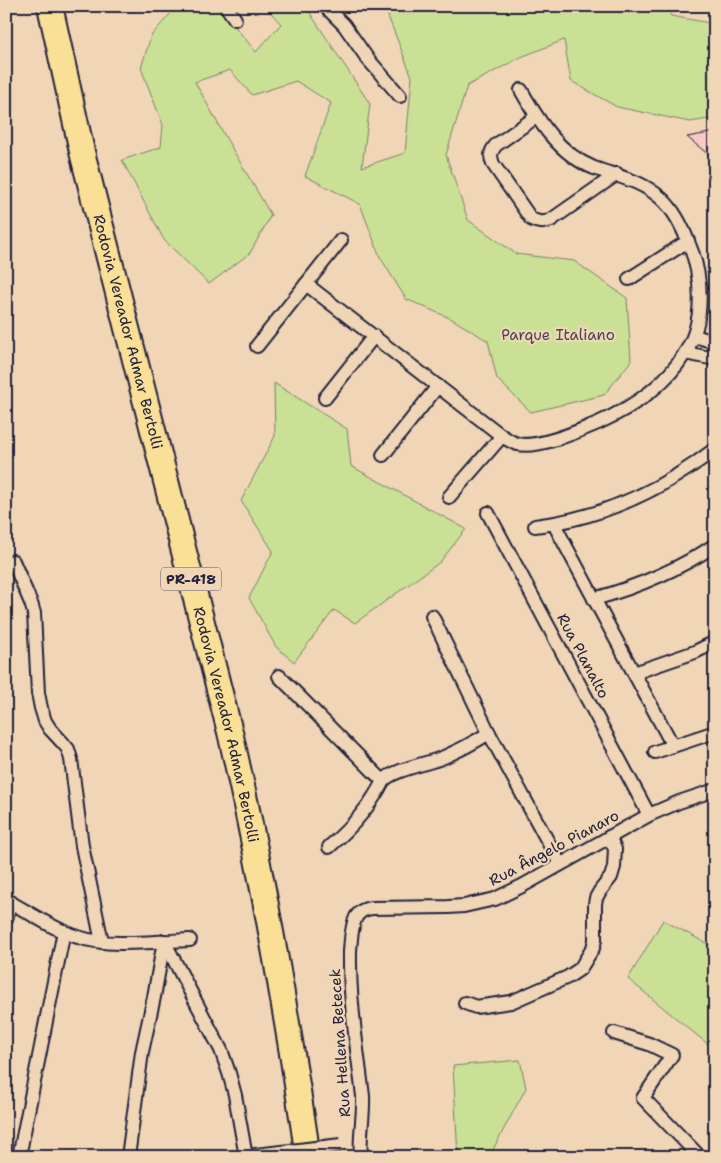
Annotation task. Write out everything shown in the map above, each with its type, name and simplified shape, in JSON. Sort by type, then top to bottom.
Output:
[{"type":"highway","name":"Rodovia Vereador Admar Bertolli","points":[[50,6],[83,156],[227,722],[264,886],[275,952],[299,1154]]},
{"type":"street","points":[[226,6],[235,19]]},
{"type":"street","points":[[325,6],[344,25],[367,58],[400,96]]},
{"type":"street","points":[[306,284],[502,436],[519,445],[538,444],[580,431],[621,411],[655,387],[668,375],[686,353],[694,336],[698,317],[700,300],[696,262],[682,227],[663,200],[640,183],[591,166],[573,156],[551,136],[536,117],[521,90]]},
{"type":"street","points":[[536,117],[491,150],[494,164],[532,219],[538,222],[551,220],[617,174]]},
{"type":"street","points":[[257,346],[341,240]]},
{"type":"street","points":[[629,279],[688,241]]},
{"type":"street","points":[[325,398],[374,336]]},
{"type":"street","points":[[694,336],[715,342]]},
{"type":"street","points":[[686,353],[715,359]]},
{"type":"street","points":[[383,455],[438,386]]},
{"type":"street","points":[[449,497],[502,436]]},
{"type":"street","points":[[535,526],[554,524],[609,509],[680,473],[715,449]]},
{"type":"street","name":"Rua Planalto","points":[[488,513],[649,815]]},
{"type":"street","points":[[554,524],[674,746]]},
{"type":"street","points":[[594,599],[621,592],[665,574],[715,545]]},
{"type":"street","points":[[13,561],[34,613],[38,693],[41,708],[45,721],[68,749],[71,759],[82,846],[102,942]]},
{"type":"street","points":[[432,616],[489,733],[560,864]]},
{"type":"street","points":[[634,673],[715,642]]},
{"type":"street","points":[[279,676],[383,781]]},
{"type":"street","points":[[655,752],[715,732]]},
{"type":"street","points":[[329,847],[352,826],[376,794],[383,781],[392,774],[429,763],[456,752],[489,733]]},
{"type":"street","name":"Rua Ângelo Pianaro","points":[[372,908],[448,907],[495,899],[649,815],[679,802],[715,790]]},
{"type":"street","points":[[465,1003],[476,1007],[511,1002],[568,977],[580,969],[593,948],[595,940],[596,898],[611,877],[614,867],[615,849],[609,837]]},
{"type":"street","points":[[6,919],[8,901],[77,937],[102,942],[190,940]]},
{"type":"street","name":"Rua Hellena Betecek","points":[[361,1157],[360,1143],[364,1110],[351,991],[351,940],[353,924],[356,918],[364,909],[372,908]]},
{"type":"street","points":[[19,1157],[64,931]]},
{"type":"street","points":[[164,941],[230,1073],[246,1157],[299,1154],[360,1143]]},
{"type":"street","points":[[128,1157],[142,1052],[164,941]]},
{"type":"street","points":[[614,1034],[648,1044],[672,1055],[643,1098],[700,1157]]},
{"type":"green space","name":"Parque Italiano","points":[[177,6],[218,6],[256,52],[281,24],[265,6],[303,6],[308,10],[370,104],[362,167],[405,153],[412,77],[384,6],[668,6],[671,16],[715,24],[715,118],[690,122],[617,107],[571,81],[564,40],[521,57],[467,86],[446,155],[468,220],[516,254],[574,261],[627,298],[631,361],[604,395],[531,412],[497,379],[488,341],[452,319],[406,299],[380,257],[360,204],[305,176],[331,103],[296,81],[252,95],[230,70],[195,82],[271,215],[250,253],[209,284],[164,240],[122,160],[161,147],[163,125],[141,68],[151,36]]},
{"type":"green space","points":[[274,383],[347,429],[351,466],[466,529],[440,562],[355,623],[334,610],[294,662],[276,647],[249,598],[273,551],[241,501],[275,436]]},
{"type":"green space","points":[[663,920],[715,948],[715,1050],[628,979]]},
{"type":"green space","points":[[520,1060],[526,1088],[490,1155],[491,1157],[458,1157],[453,1066]]},
{"type":"building","points":[[715,132],[715,160],[687,137]]}]
